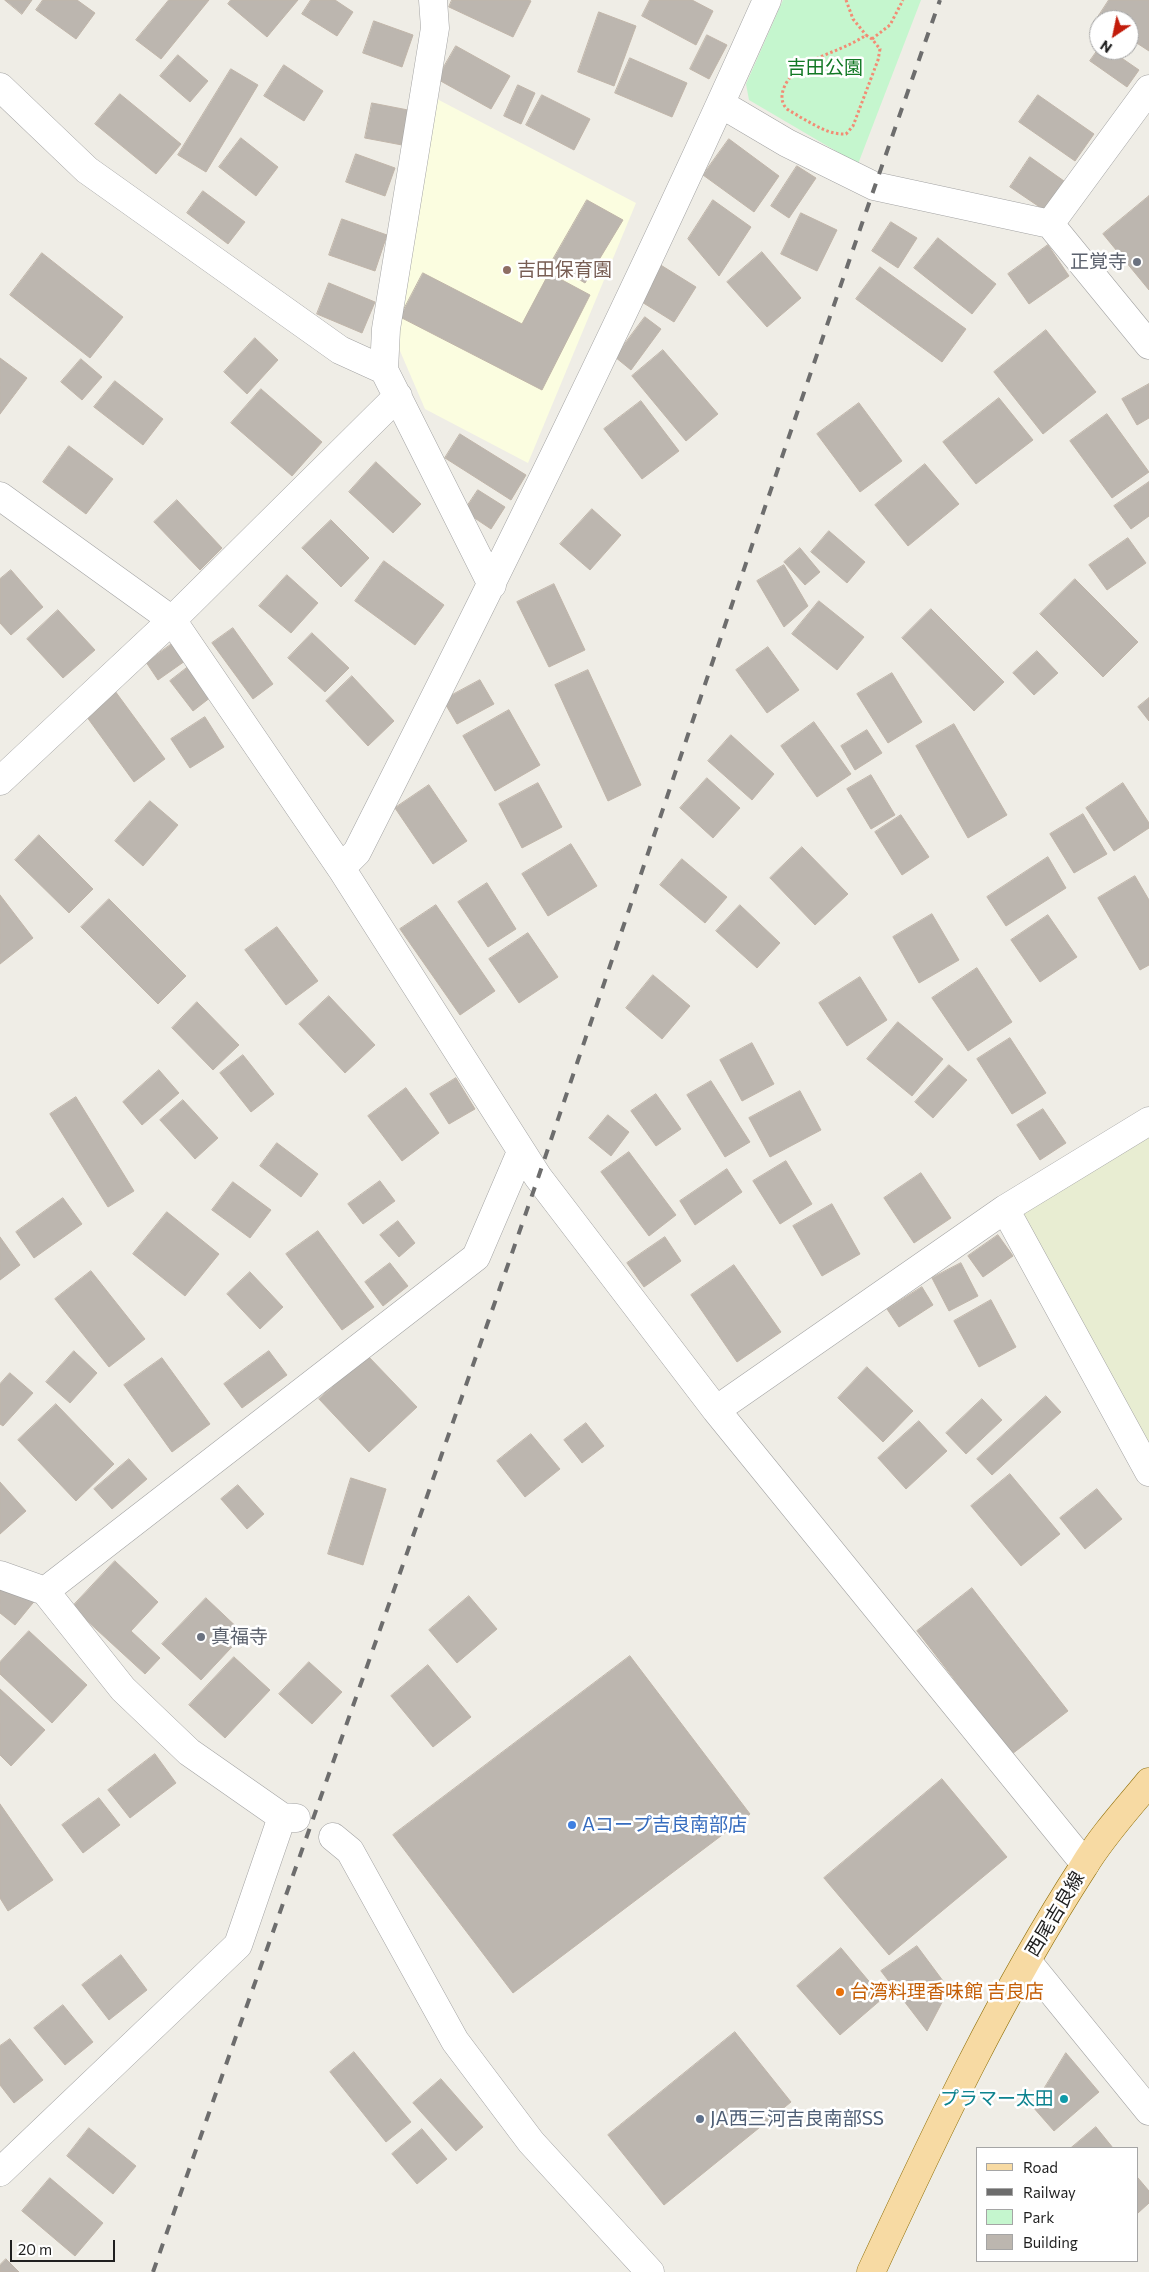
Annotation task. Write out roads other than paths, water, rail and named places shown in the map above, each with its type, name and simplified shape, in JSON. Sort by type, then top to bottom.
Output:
[{"type":"main road","name":"西尾吉良線","points":[[870,2272],[936,2134],[1027,1961],[1085,1864],[1149,1782]]},
{"type":"street","points":[[433,0],[435,28],[386,329],[384,370],[492,585]]},
{"type":"street","points":[[341,868],[357,852],[492,585],[721,104],[767,0]]},
{"type":"street","points":[[0,87],[87,170],[340,350],[384,370]]},
{"type":"street","points":[[1050,224],[1149,89]]},
{"type":"street","points":[[721,104],[787,143],[874,186],[1050,224],[1149,345]]},
{"type":"street","points":[[0,781],[172,620],[398,396]]},
{"type":"street","points":[[0,496],[172,620],[341,868],[538,1177],[716,1410],[1085,1864]]},
{"type":"street","points":[[716,1410],[1005,1209],[1149,1121]]},
{"type":"street","points":[[45,1591],[476,1256],[521,1152]]},
{"type":"street","points":[[1005,1209],[1149,1472]]},
{"type":"street","points":[[0,1575],[45,1591],[124,1689],[189,1752],[289,1817],[238,1945],[0,2172]]},
{"type":"street","points":[[333,1838],[350,1851],[455,2041],[531,2142],[650,2272]]},
{"type":"street","points":[[1027,1961],[1149,2111]]},
{"type":"railway","points":[[153,2272],[538,1178],[787,441],[940,0]]},
{"type":"place","name":"正覚寺","points":[[1137,262]]},
{"type":"place","name":"吉田保育園","points":[[507,270]]},
{"type":"place","name":"真福寺","points":[[201,1637]]},
{"type":"place","name":"Aコープ吉良南部店","points":[[572,1825]]},
{"type":"place","name":"台湾料理香味館 吉良店","points":[[840,1992]]},
{"type":"place","name":"プラマー太田","points":[[1064,2099]]},
{"type":"place","name":"JA西三河吉良南部SS","points":[[700,2119]]},
{"type":"park label","name":"吉田公園","points":[[825,68]]}]
